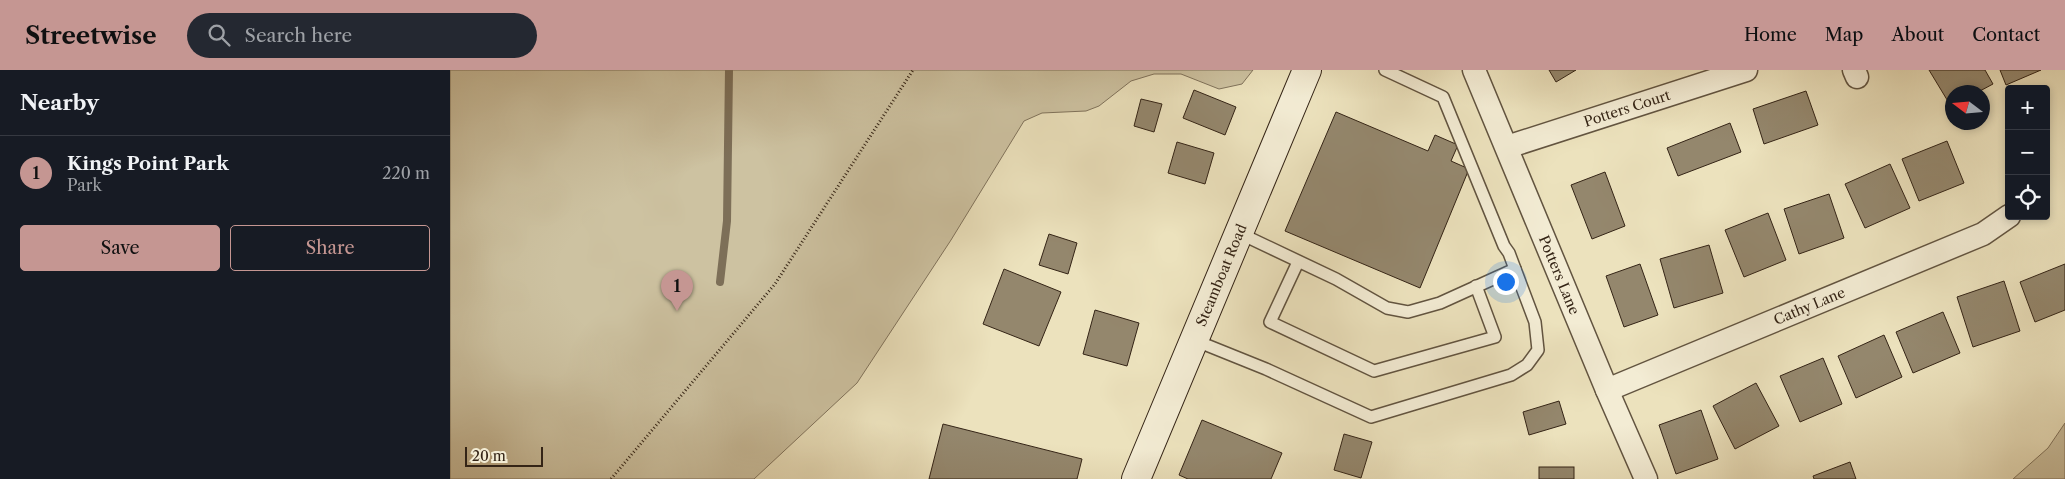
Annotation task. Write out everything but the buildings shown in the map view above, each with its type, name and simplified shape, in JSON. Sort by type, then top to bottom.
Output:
[{"type":"street","name":"Steamboat Road","points":[[1136,479],[1307,70]]},
{"type":"street","name":"Potters Lane","points":[[1474,70],[1646,479]]},
{"type":"street","name":"Potters Court","points":[[1507,147],[1746,70]]},
{"type":"street","name":"Cathy Lane","points":[[1607,390],[1983,234],[2005,219]]},
{"type":"lane","points":[[1194,340],[1371,417],[1511,376],[1527,365],[1538,350],[1535,322],[1509,253],[1504,246],[1443,97],[1384,70]]},
{"type":"lane","points":[[1239,233],[1336,279],[1387,308],[1408,312],[1440,303],[1515,269]]},
{"type":"lane","points":[[1298,262],[1270,322],[1374,371],[1495,336],[1476,286]]},
{"type":"path","points":[[612,479],[775,284],[913,70]]},
{"type":"shaded area","points":[[450,70],[1253,70],[1242,84],[1219,89],[1181,74],[1154,74],[1131,81],[1099,106],[1086,111],[1042,113],[1024,121],[951,240],[857,383],[754,479],[450,479]]},
{"type":"shaded area","points":[[2065,423],[2065,479],[2013,479],[2048,448]]},
{"type":"waterway","points":[[720,282],[727,221],[729,70]]},
{"type":"place","name":"Kings Point Park","points":[[677,311]]}]
